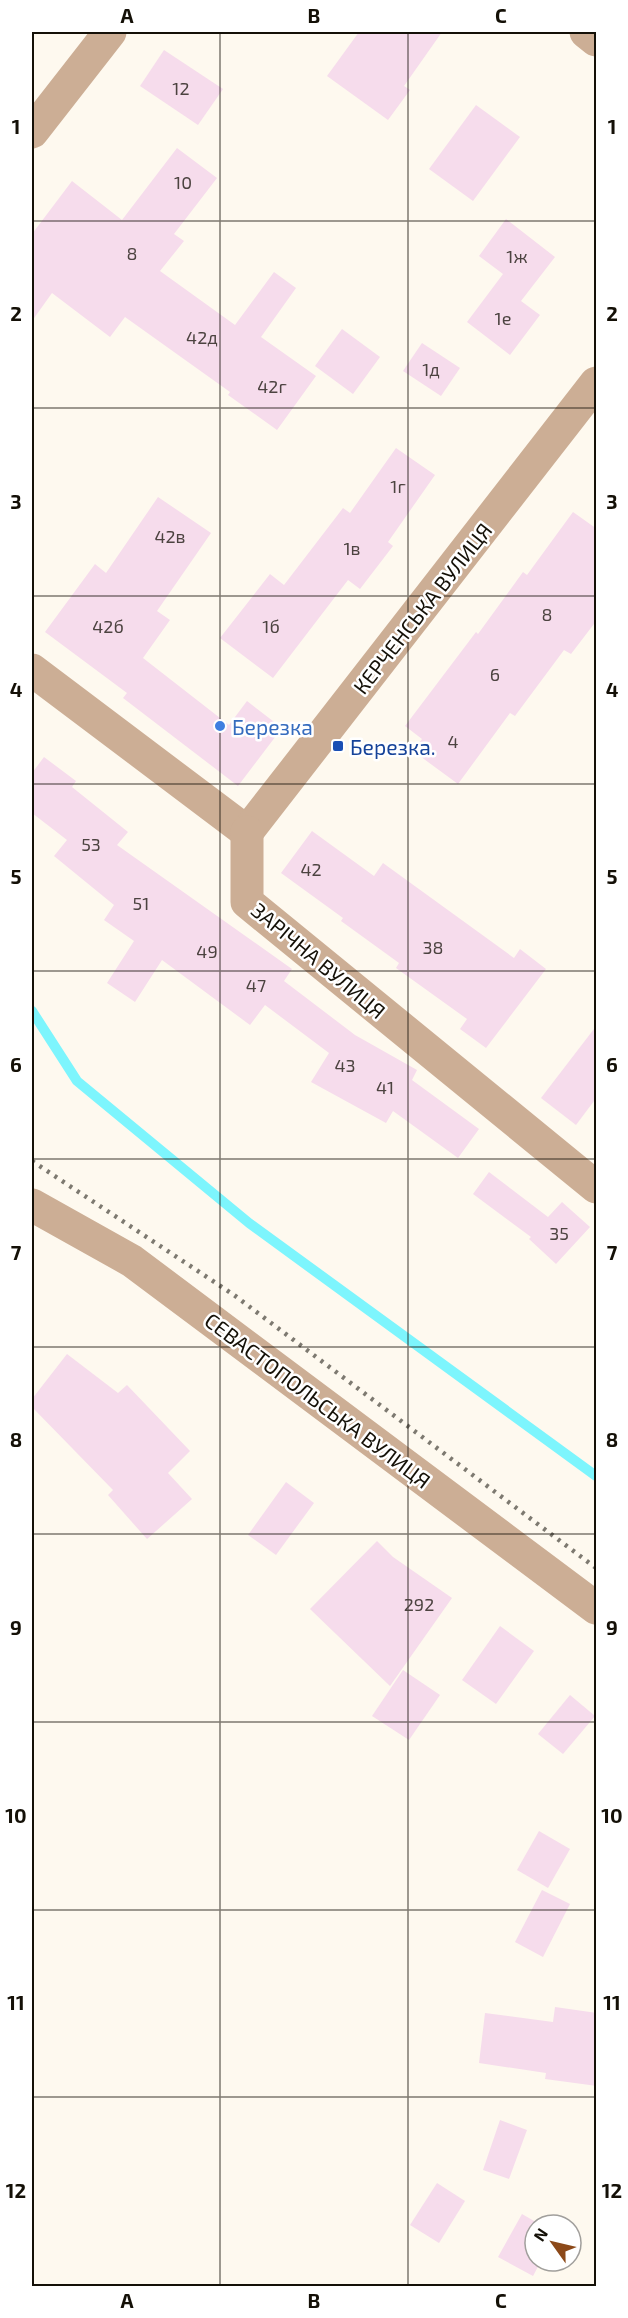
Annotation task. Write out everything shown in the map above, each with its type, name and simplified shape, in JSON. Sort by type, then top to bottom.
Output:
[{"type":"street","points":[[32,132],[110,32]]},
{"type":"street","points":[[586,32],[597,40]]},
{"type":"street","name":"КЕРЧЕНСЬКА ВУЛИЦЯ","points":[[247,832],[597,383]]},
{"type":"street","points":[[32,670],[247,832]]},
{"type":"street","name":"ЗАРІЧНА ВУЛИЦЯ","points":[[247,832],[247,902],[597,1187]]},
{"type":"street","name":"СЕВАСТОПОЛЬСЬКА ВУЛИЦЯ","points":[[32,1205],[132,1260],[597,1608]]},
{"type":"building","points":[[359,32],[442,32],[404,86],[410,90],[388,120],[327,76]]},
{"type":"building","points":[[164,50],[223,89],[198,125],[140,86]]},
{"type":"building","points":[[476,105],[520,137],[473,201],[429,169]]},
{"type":"building","points":[[177,148],[217,178],[174,234],[184,241],[160,271],[235,325],[274,272],[296,288],[261,337],[316,376],[277,430],[228,395],[230,392],[125,317],[110,337],[52,293],[32,321],[32,234],[72,181],[122,220]]},
{"type":"building","points":[[506,219],[555,257],[521,301],[540,315],[510,355],[467,322],[503,274],[479,256]]},
{"type":"building","points":[[342,329],[380,357],[353,394],[315,366]]},
{"type":"building","points":[[422,343],[460,368],[441,396],[403,371]]},
{"type":"building","points":[[396,448],[435,475],[388,542],[393,546],[360,589],[348,580],[273,678],[220,638],[270,574],[284,585],[343,508],[350,513]]},
{"type":"building","points":[[158,497],[211,533],[157,611],[170,620],[143,658],[229,725],[247,701],[282,728],[238,786],[123,698],[127,693],[45,632],[95,564],[106,573]]},
{"type":"building","points":[[573,512],[597,529],[597,620],[571,654],[564,650],[515,716],[510,713],[458,784],[413,751],[422,739],[405,726],[476,632],[478,634],[523,572],[527,575]]},
{"type":"building","points":[[44,757],[76,781],[72,787],[128,832],[117,845],[292,969],[284,981],[355,1035],[417,1070],[412,1080],[479,1129],[458,1158],[393,1111],[386,1123],[311,1082],[329,1053],[265,1005],[250,1025],[162,960],[135,1002],[107,983],[134,941],[104,920],[114,905],[54,856],[67,840],[32,813],[32,773]]},
{"type":"building","points":[[312,831],[374,876],[383,863],[514,958],[520,949],[546,969],[486,1048],[460,1029],[467,1019],[396,968],[399,963],[341,921],[343,918],[281,873]]},
{"type":"building","points":[[597,1025],[597,1097],[576,1125],[541,1098]]},
{"type":"building","points":[[489,1172],[548,1217],[562,1202],[590,1227],[556,1264],[529,1239],[531,1237],[473,1194]]},
{"type":"building","points":[[67,1354],[118,1393],[127,1385],[190,1451],[168,1473],[192,1499],[147,1539],[108,1495],[113,1490],[32,1407],[32,1399]]},
{"type":"building","points":[[286,1482],[314,1503],[276,1555],[248,1535]]},
{"type":"building","points":[[377,1541],[393,1557],[452,1598],[390,1686],[310,1609]]},
{"type":"building","points":[[500,1626],[534,1651],[496,1704],[462,1680]]},
{"type":"building","points":[[403,1670],[440,1695],[409,1740],[372,1716]]},
{"type":"building","points":[[570,1695],[595,1716],[563,1754],[538,1734]]},
{"type":"building","points":[[539,1831],[570,1849],[548,1888],[517,1870]]},
{"type":"building","points":[[542,1890],[570,1904],[543,1957],[515,1942]]},
{"type":"building","points":[[555,2007],[597,2013],[597,2086],[545,2079],[546,2073],[479,2063],[485,2013],[553,2022]]},
{"type":"building","points":[[500,2120],[527,2130],[509,2179],[483,2170]]},
{"type":"building","points":[[437,2183],[465,2201],[439,2243],[410,2225]]},
{"type":"building","points":[[522,2214],[523,2271],[498,2257]]},
{"type":"waterway","points":[[32,1011],[77,1081],[249,1223],[596,1476]]},
{"type":"railway","points":[[32,1161],[234,1295],[596,1568]]},
{"type":"place","name":"Березка","points":[[220,726]]},
{"type":"place","name":"Березка.","points":[[338,746]]}]
